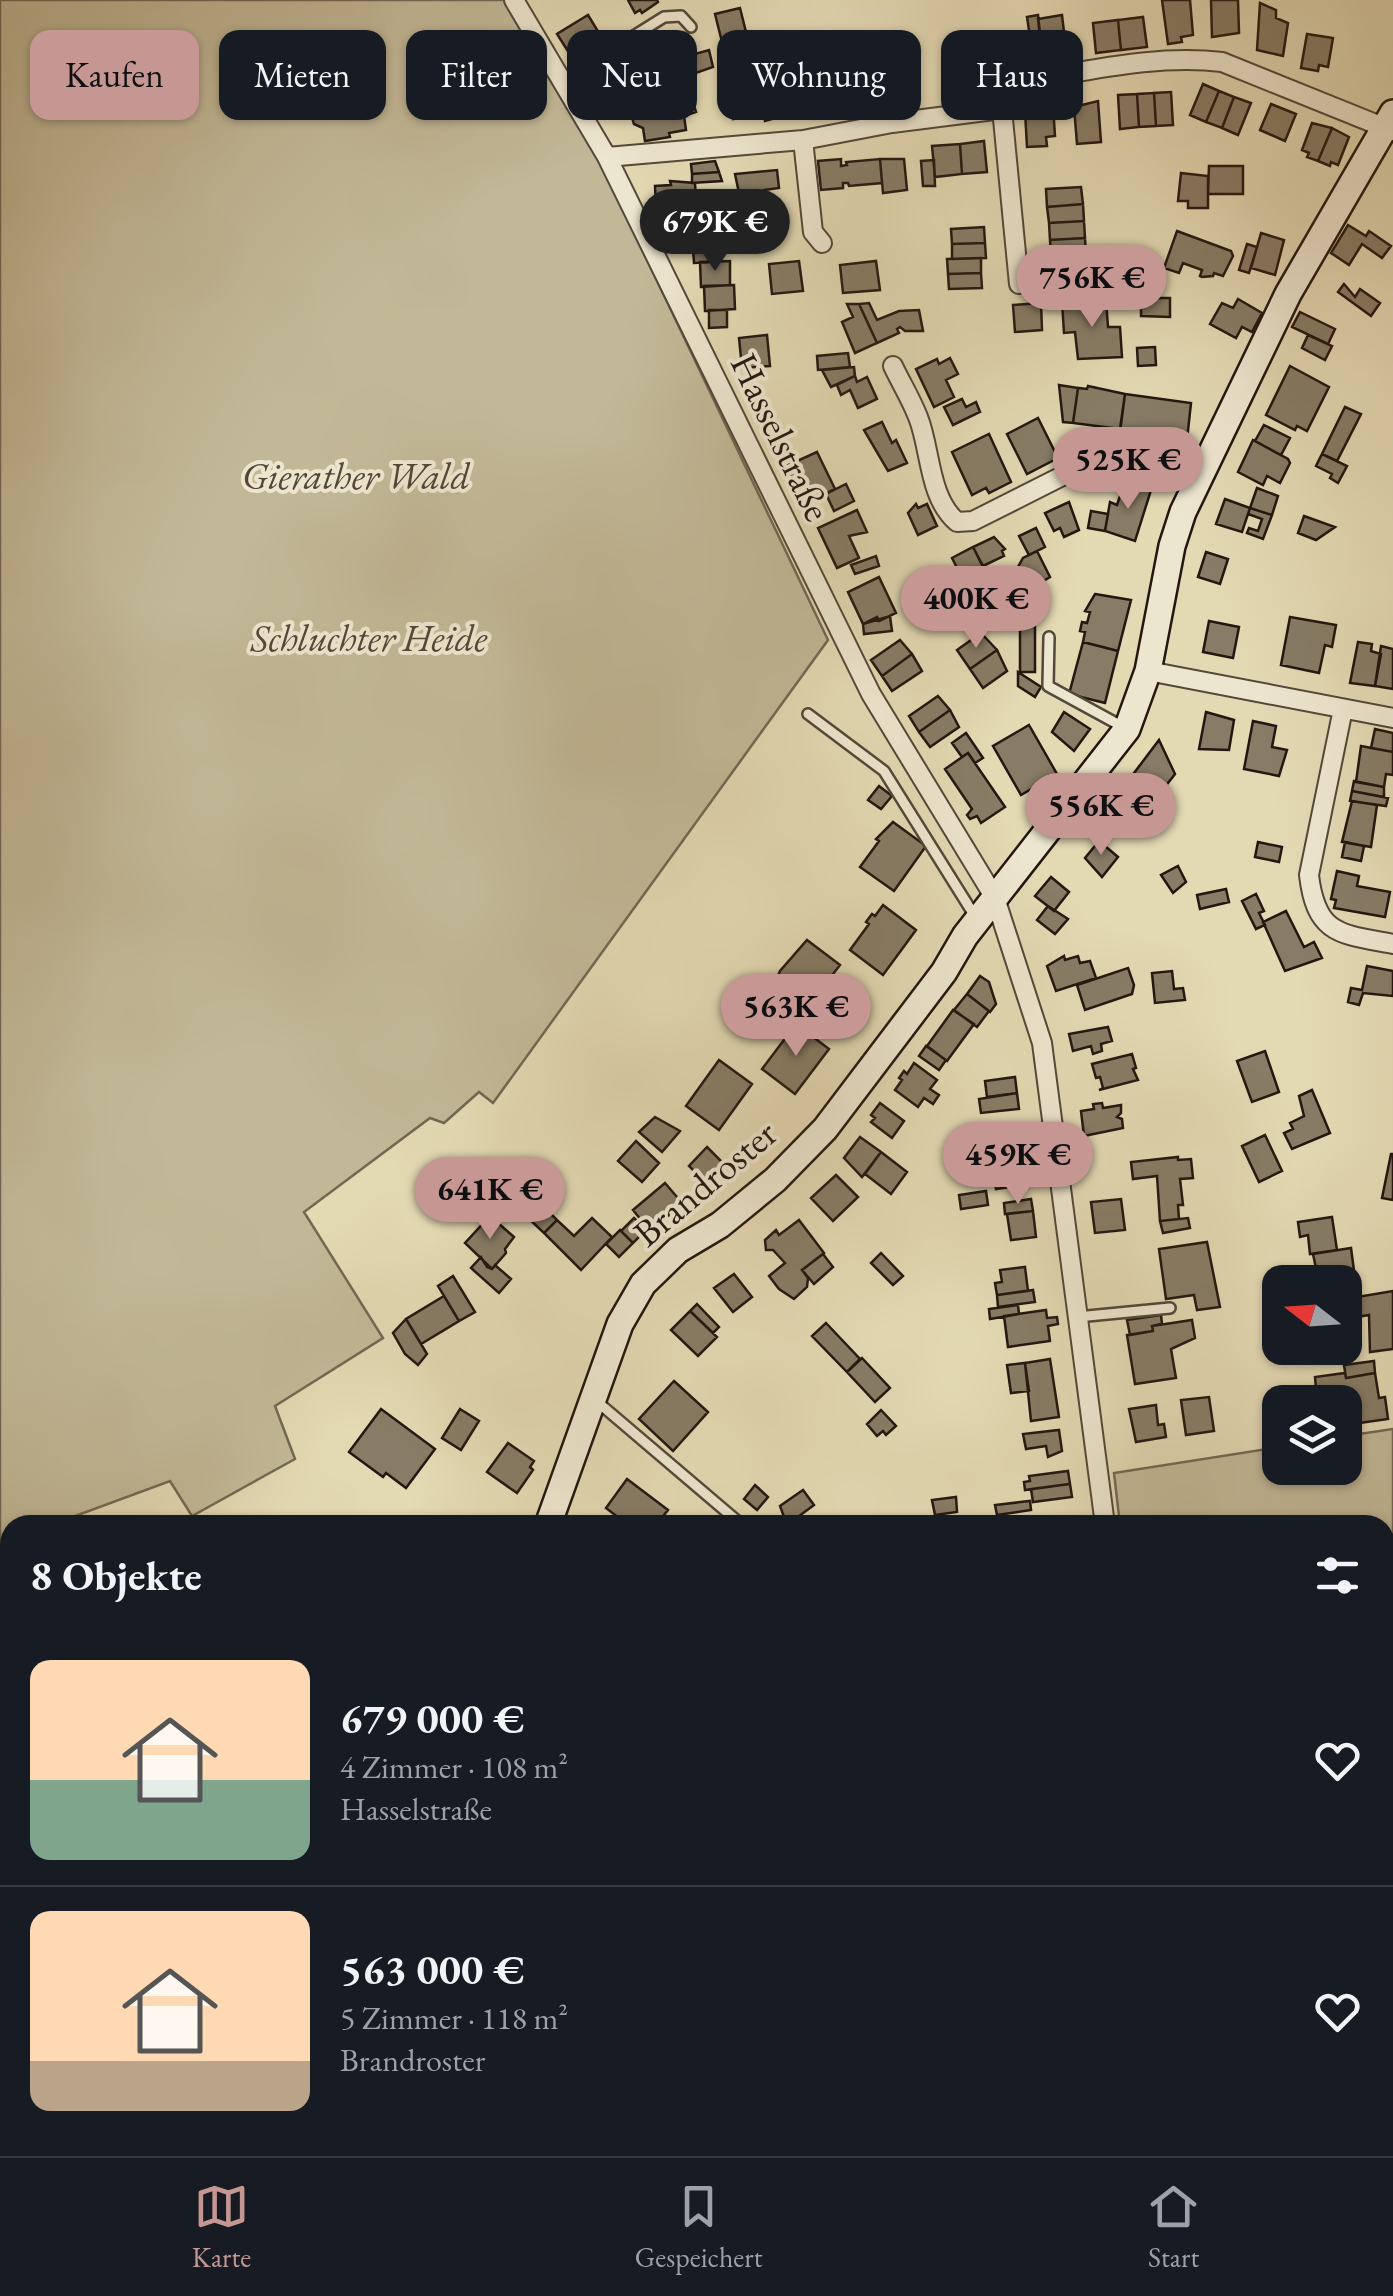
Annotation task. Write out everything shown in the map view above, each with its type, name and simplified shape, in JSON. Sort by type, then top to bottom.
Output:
[{"type":"street","name":"Hasselstraße","points":[[514,0],[607,157],[870,694],[996,898],[1042,1044],[1104,1515]]},
{"type":"street","points":[[1083,74],[1196,59],[1222,62],[1390,124]]},
{"type":"street","points":[[607,157],[803,140],[941,117]]},
{"type":"street","points":[[1003,120],[1019,284]]},
{"type":"street","name":"Brandroster","points":[[551,1515],[620,1324],[643,1284],[678,1250],[720,1225],[774,1180],[825,1129],[944,972],[977,920],[1126,729],[1148,671],[1172,546],[1199,476],[1288,294],[1390,124]]},
{"type":"street","points":[[803,140],[813,232],[822,243]]},
{"type":"street","points":[[893,366],[920,419],[936,482],[949,515],[957,522],[973,521],[1096,459],[1128,457],[1153,461],[1199,476]]},
{"type":"street","points":[[1148,671],[1393,718]]},
{"type":"street","points":[[1344,709],[1309,875],[1312,901],[1320,918],[1332,930],[1393,944]]},
{"type":"lane","points":[[562,81],[664,17],[681,16],[691,27]]},
{"type":"lane","points":[[1049,637],[1048,686],[1126,729]]},
{"type":"lane","points":[[808,714],[884,771],[977,920]]},
{"type":"lane","points":[[1077,1317],[1170,1308]]},
{"type":"lane","points":[[592,1398],[730,1515]]},
{"type":"green space","name":"Schluchter Heide","points":[[0,0],[505,0],[524,30],[406,30],[406,120],[547,120],[547,66],[567,102],[567,120],[577,120],[612,186],[828,640],[493,1103],[479,1092],[444,1123],[430,1118],[304,1212],[383,1338],[275,1406],[295,1459],[194,1515],[170,1481],[78,1515],[0,1515]]},
{"type":"green space","points":[[1393,1429],[1393,1515],[1119,1515],[1114,1473],[1262,1450],[1262,1485],[1362,1485],[1362,1434]]},
{"type":"building","points":[[628,0],[658,2],[642,13],[635,13]]},
{"type":"building","points":[[1162,0],[1190,0],[1193,35],[1168,44]]},
{"type":"building","points":[[1211,0],[1238,0],[1239,33],[1212,37]]},
{"type":"building","points":[[1260,3],[1276,10],[1276,18],[1288,23],[1283,56],[1257,50]]},
{"type":"building","points":[[740,8],[746,30],[719,30],[715,14]]},
{"type":"building","points":[[588,15],[597,30],[567,30],[567,50],[557,34]]},
{"type":"building","points":[[1038,15],[1040,30],[1029,30],[1027,17]]},
{"type":"building","points":[[1062,15],[1064,30],[1039,30],[1038,19]]},
{"type":"building","points":[[1143,17],[1147,47],[1121,50],[1118,20]]},
{"type":"building","points":[[1118,20],[1121,50],[1096,53],[1093,23]]},
{"type":"building","points":[[1307,34],[1333,38],[1328,67],[1319,65],[1318,71],[1301,68]]},
{"type":"building","points":[[709,50],[713,67],[697,73],[697,53]]},
{"type":"building","points":[[1203,84],[1219,91],[1206,122],[1190,115]]},
{"type":"building","points":[[1219,91],[1234,97],[1222,128],[1206,122]]},
{"type":"building","points":[[1171,92],[1173,125],[1156,126],[1154,93]]},
{"type":"building","points":[[1154,93],[1156,126],[1139,127],[1137,94]]},
{"type":"building","points":[[1137,94],[1139,127],[1120,129],[1118,95]]},
{"type":"building","points":[[1234,97],[1251,103],[1238,135],[1222,128]]},
{"type":"building","points":[[1098,101],[1101,142],[1077,144],[1075,120],[1083,120],[1083,105]]},
{"type":"building","points":[[1271,104],[1296,114],[1285,141],[1260,130]]},
{"type":"building","points":[[633,120],[685,120],[686,130],[645,141],[643,128]]},
{"type":"building","points":[[1026,120],[1054,120],[1055,136],[1046,137],[1047,146],[1027,147]]},
{"type":"building","points":[[1312,123],[1332,128],[1318,161],[1302,150]]},
{"type":"building","points":[[1332,128],[1349,137],[1338,165],[1331,162],[1330,166],[1318,161]]},
{"type":"building","points":[[984,141],[987,172],[962,174],[960,144]]},
{"type":"building","points":[[960,144],[962,174],[935,177],[932,146]]},
{"type":"building","points":[[841,159],[841,166],[846,162],[880,159],[882,183],[843,183],[843,188],[821,190],[818,161]]},
{"type":"building","points":[[880,159],[904,159],[907,190],[883,193]]},
{"type":"building","points":[[934,160],[935,186],[923,186],[921,161]]},
{"type":"building","points":[[715,161],[719,172],[692,174],[691,164]]},
{"type":"building","points":[[1209,166],[1243,166],[1243,194],[1208,194]]},
{"type":"building","points":[[777,170],[779,188],[764,190],[766,210],[743,212],[735,174]]},
{"type":"building","points":[[719,172],[722,181],[692,183],[692,174]]},
{"type":"building","points":[[1181,173],[1208,176],[1208,208],[1188,208],[1188,201],[1178,201]]},
{"type":"building","points":[[670,181],[695,183],[696,201],[656,204],[655,186],[671,185]]},
{"type":"building","points":[[1081,187],[1083,204],[1047,207],[1046,189]]},
{"type":"building","points":[[702,201],[704,219],[664,222],[662,204]]},
{"type":"building","points":[[1083,204],[1084,221],[1049,223],[1047,207]]},
{"type":"building","points":[[709,218],[711,237],[671,240],[670,221]]},
{"type":"building","points":[[1084,221],[1085,238],[1050,240],[1049,223]]},
{"type":"building","points":[[1348,225],[1366,236],[1369,231],[1391,246],[1382,258],[1362,244],[1349,265],[1331,253]]},
{"type":"building","points":[[984,227],[985,243],[952,244],[951,229]]},
{"type":"building","points":[[1177,231],[1231,251],[1233,256],[1223,276],[1214,273],[1202,277],[1202,270],[1183,263],[1179,273],[1164,268]]},
{"type":"building","points":[[1261,233],[1284,240],[1275,275],[1251,268]]},
{"type":"building","points":[[1085,238],[1086,255],[1051,257],[1050,240]]},
{"type":"building","points":[[985,243],[986,258],[952,259],[952,244]]},
{"type":"building","points":[[1247,244],[1257,247],[1249,273],[1239,270]]},
{"type":"building","points":[[711,246],[712,262],[694,263],[693,248]]},
{"type":"building","points":[[1086,255],[1087,272],[1052,274],[1051,257]]},
{"type":"building","points":[[981,258],[981,273],[948,274],[947,259]]},
{"type":"building","points":[[730,261],[730,285],[701,287],[700,262]]},
{"type":"building","points":[[799,261],[803,291],[772,294],[769,264]]},
{"type":"building","points":[[876,261],[880,290],[843,293],[840,265]]},
{"type":"building","points":[[981,273],[982,288],[949,289],[948,274]]},
{"type":"building","points":[[1344,284],[1355,297],[1360,289],[1380,303],[1371,316],[1338,292]]},
{"type":"building","points":[[734,285],[735,309],[705,311],[704,286]]},
{"type":"building","points":[[1141,298],[1170,298],[1170,317],[1141,316]]},
{"type":"building","points":[[1238,299],[1262,313],[1252,332],[1242,327],[1236,338],[1210,324],[1222,303],[1233,308]]},
{"type":"building","points":[[1106,300],[1108,327],[1120,327],[1122,357],[1078,359],[1075,332],[1064,333],[1062,302]]},
{"type":"building","points":[[869,303],[877,320],[899,311],[919,310],[923,331],[905,331],[900,327],[899,333],[877,343],[859,304]]},
{"type":"building","points":[[1041,303],[1042,330],[1015,332],[1013,305]]},
{"type":"building","points":[[847,304],[859,304],[877,343],[855,353],[842,322],[853,317]]},
{"type":"building","points":[[709,310],[727,310],[727,327],[709,328]]},
{"type":"building","points":[[1300,312],[1335,329],[1328,344],[1292,327]]},
{"type":"building","points":[[767,335],[770,366],[742,368],[739,338]]},
{"type":"building","points":[[1308,335],[1332,346],[1325,360],[1302,348]]},
{"type":"building","points":[[1155,347],[1156,365],[1138,366],[1137,348]]},
{"type":"building","points":[[848,353],[850,367],[818,370],[817,356]]},
{"type":"building","points":[[950,358],[958,374],[946,380],[954,397],[934,407],[916,369],[937,359],[939,364]]},
{"type":"building","points":[[1290,366],[1329,387],[1307,431],[1297,426],[1295,430],[1266,415]]},
{"type":"building","points":[[854,367],[855,376],[831,387],[822,370]]},
{"type":"building","points":[[855,376],[857,382],[867,377],[877,399],[858,408],[850,390],[841,395],[837,385]]},
{"type":"building","points":[[1059,385],[1078,388],[1073,423],[1063,422]]},
{"type":"building","points":[[1088,386],[1125,394],[1120,429],[1073,423],[1078,388]]},
{"type":"building","points":[[1125,394],[1191,403],[1187,440],[1120,432]]},
{"type":"building","points":[[962,399],[966,407],[976,402],[980,412],[953,425],[944,407]]},
{"type":"building","points":[[1345,407],[1361,414],[1337,461],[1322,454]]},
{"type":"building","points":[[1038,418],[1058,458],[1027,474],[1007,434]]},
{"type":"building","points":[[882,422],[907,463],[888,471],[864,430]]},
{"type":"building","points":[[1264,425],[1290,438],[1281,455],[1255,441]]},
{"type":"building","points":[[989,434],[1011,482],[989,493],[986,488],[972,495],[952,452]]},
{"type":"building","points":[[1253,440],[1288,459],[1290,463],[1280,483],[1267,476],[1263,485],[1238,472]]},
{"type":"building","points":[[817,452],[835,489],[804,504],[786,466]]},
{"type":"building","points":[[1322,454],[1347,466],[1338,483],[1330,478],[1332,474],[1316,466]]},
{"type":"building","points":[[1125,481],[1151,490],[1135,541],[1105,531],[1110,502],[1117,505]]},
{"type":"building","points":[[846,484],[854,501],[834,511],[826,494]]},
{"type":"building","points":[[1257,488],[1278,496],[1272,515],[1250,508]]},
{"type":"building","points":[[1225,499],[1250,508],[1242,532],[1216,524]]},
{"type":"building","points":[[1069,502],[1079,530],[1064,537],[1060,528],[1054,531],[1045,513]]},
{"type":"building","points":[[916,504],[918,508],[927,504],[937,526],[918,535],[908,513]]},
{"type":"building","points":[[1250,508],[1272,515],[1263,539],[1247,533],[1249,528],[1258,531],[1262,519],[1248,514]]},
{"type":"building","points":[[857,510],[867,532],[849,536],[859,558],[837,568],[818,528]]},
{"type":"building","points":[[1091,511],[1108,514],[1105,531],[1088,528]]},
{"type":"building","points":[[1304,516],[1335,527],[1316,540],[1298,533]]},
{"type":"building","points":[[1036,528],[1045,547],[1029,555],[1019,536]]},
{"type":"building","points":[[994,537],[1005,549],[1004,556],[983,566],[973,547]]},
{"type":"building","points":[[973,547],[987,575],[966,585],[952,558]]},
{"type":"building","points":[[1037,551],[1050,577],[1015,598],[1005,579],[1014,574],[1023,558]]},
{"type":"building","points":[[1206,552],[1228,559],[1220,584],[1198,577]]},
{"type":"building","points":[[876,556],[879,566],[855,574],[851,565]]},
{"type":"building","points":[[879,577],[896,613],[863,624],[848,592]]},
{"type":"building","points":[[1095,594],[1131,600],[1118,651],[1083,642],[1082,622],[1087,623],[1090,612],[1085,611]]},
{"type":"building","points":[[890,616],[892,631],[864,634],[863,624]]},
{"type":"building","points":[[1290,617],[1336,625],[1332,647],[1325,645],[1319,673],[1281,665]]},
{"type":"building","points":[[1020,618],[1035,618],[1035,672],[1020,672]]},
{"type":"building","points":[[1209,621],[1239,627],[1233,658],[1203,652]]},
{"type":"building","points":[[981,633],[997,650],[970,669],[957,650]]},
{"type":"building","points":[[900,640],[912,654],[882,676],[871,660]]},
{"type":"building","points":[[1083,642],[1118,651],[1105,703],[1069,694]]},
{"type":"building","points":[[1358,642],[1372,644],[1371,651],[1381,654],[1375,686],[1350,683]]},
{"type":"building","points":[[1381,646],[1393,649],[1393,689],[1375,686]]},
{"type":"building","points":[[997,650],[1007,671],[983,688],[970,669]]},
{"type":"building","points":[[912,654],[922,671],[892,691],[882,676]]},
{"type":"building","points":[[1018,672],[1041,687],[1035,697],[1018,686]]},
{"type":"building","points":[[938,696],[950,710],[919,732],[909,716]]},
{"type":"building","points":[[950,710],[959,727],[930,747],[919,732]]},
{"type":"building","points":[[1064,712],[1090,729],[1074,751],[1052,732]]},
{"type":"building","points":[[1206,712],[1234,720],[1229,750],[1199,749]]},
{"type":"building","points":[[1253,721],[1276,726],[1272,747],[1287,750],[1279,776],[1244,769]]},
{"type":"building","points":[[1029,725],[1057,774],[1021,795],[993,746]]},
{"type":"building","points":[[1375,729],[1393,733],[1393,752],[1371,748]]},
{"type":"building","points":[[966,733],[983,758],[975,763],[968,753],[962,757],[952,743]]},
{"type":"building","points":[[1159,740],[1175,774],[1157,797],[1131,777]]},
{"type":"building","points":[[1361,746],[1393,752],[1393,775],[1386,774],[1384,787],[1356,782]]},
{"type":"building","points":[[968,753],[1005,807],[981,823],[977,816],[970,819],[967,815],[972,809],[945,769]]},
{"type":"building","points":[[1131,777],[1169,806],[1152,827],[1117,794]]},
{"type":"building","points":[[1354,781],[1384,787],[1384,797],[1352,791]]},
{"type":"building","points":[[879,786],[892,796],[881,809],[868,800]]},
{"type":"building","points":[[1352,791],[1388,798],[1386,806],[1350,801]]},
{"type":"building","points":[[1352,801],[1377,805],[1371,847],[1342,842]]},
{"type":"building","points":[[893,822],[926,846],[894,891],[860,867],[879,841],[876,839]]},
{"type":"building","points":[[1099,841],[1118,857],[1102,877],[1085,858]]},
{"type":"building","points":[[1258,842],[1282,847],[1279,862],[1255,857]]},
{"type":"building","points":[[1345,842],[1364,846],[1361,861],[1342,857]]},
{"type":"building","points":[[1178,866],[1186,882],[1173,893],[1161,875]]},
{"type":"building","points":[[1337,871],[1359,876],[1357,886],[1390,892],[1385,917],[1334,908],[1336,900],[1331,899]]},
{"type":"building","points":[[1051,877],[1069,892],[1054,911],[1035,896]]},
{"type":"building","points":[[1226,889],[1229,902],[1200,909],[1197,895]]},
{"type":"building","points":[[1256,894],[1265,925],[1256,929],[1242,901]]},
{"type":"building","points":[[883,905],[916,930],[883,975],[850,950],[869,924],[866,922]]},
{"type":"building","points":[[1048,906],[1068,919],[1055,934],[1037,920]]},
{"type":"building","points":[[1286,911],[1304,947],[1314,942],[1322,958],[1285,971],[1263,922]]},
{"type":"building","points":[[807,940],[840,965],[806,1009],[774,985],[780,971]]},
{"type":"building","points":[[1064,956],[1065,960],[1078,956],[1080,963],[1090,961],[1096,978],[1056,991],[1047,966]]},
{"type":"building","points":[[1367,966],[1393,971],[1393,996],[1363,993],[1359,1005],[1348,1002],[1351,988],[1362,990]]},
{"type":"building","points":[[1128,968],[1134,985],[1132,994],[1085,1010],[1077,985]]},
{"type":"building","points":[[1172,971],[1174,989],[1183,988],[1185,1000],[1155,1003],[1152,973]]},
{"type":"building","points":[[980,976],[989,982],[996,1004],[990,1012],[967,994]]},
{"type":"building","points":[[967,994],[989,1011],[977,1027],[954,1010]]},
{"type":"building","points":[[953,1010],[974,1024],[947,1061],[927,1046]]},
{"type":"building","points":[[796,1024],[829,1049],[795,1094],[762,1069]]},
{"type":"building","points":[[1108,1027],[1112,1041],[1101,1044],[1102,1051],[1093,1054],[1091,1046],[1073,1051],[1069,1034]]},
{"type":"building","points":[[926,1046],[946,1060],[939,1070],[919,1056]]},
{"type":"building","points":[[1265,1051],[1279,1092],[1252,1102],[1237,1061]]},
{"type":"building","points":[[1132,1054],[1138,1080],[1099,1090],[1103,1088],[1092,1064]]},
{"type":"building","points":[[719,1060],[752,1084],[719,1130],[686,1106]]},
{"type":"building","points":[[914,1063],[937,1080],[930,1089],[939,1095],[933,1104],[924,1098],[918,1107],[895,1090],[902,1080],[899,1078]]},
{"type":"building","points":[[1015,1077],[1017,1093],[987,1097],[985,1081]]},
{"type":"building","points":[[1312,1090],[1330,1133],[1292,1149],[1284,1133],[1293,1129],[1290,1123],[1304,1116],[1299,1096]]},
{"type":"building","points":[[1017,1093],[1019,1109],[981,1113],[979,1099]]},
{"type":"building","points":[[880,1103],[904,1121],[892,1138],[871,1122]]},
{"type":"building","points":[[1102,1103],[1103,1108],[1121,1105],[1117,1117],[1122,1119],[1123,1128],[1084,1136],[1081,1111]]},
{"type":"building","points":[[655,1117],[680,1131],[662,1152],[639,1132]]},
{"type":"building","points":[[1022,1133],[1025,1159],[985,1164],[983,1154],[991,1153],[989,1138]]},
{"type":"building","points":[[1265,1135],[1282,1171],[1259,1182],[1242,1146]]},
{"type":"building","points":[[860,1137],[881,1152],[862,1177],[844,1158]]},
{"type":"building","points":[[636,1141],[659,1163],[642,1182],[618,1161]]},
{"type":"building","points":[[707,1147],[725,1165],[707,1184],[689,1166]]},
{"type":"building","points":[[881,1152],[907,1172],[891,1194],[865,1174]]},
{"type":"building","points":[[1393,1154],[1393,1200],[1382,1198]]},
{"type":"building","points":[[1025,1159],[1029,1184],[996,1189],[992,1163]]},
{"type":"building","points":[[1191,1159],[1193,1178],[1180,1179],[1183,1205],[1178,1205],[1179,1219],[1160,1221],[1157,1176],[1133,1179],[1131,1162]]},
{"type":"building","points":[[540,1166],[561,1187],[543,1206],[557,1220],[544,1233],[508,1199]]},
{"type":"building","points":[[836,1175],[858,1197],[833,1221],[811,1198]]},
{"type":"building","points":[[665,1183],[683,1204],[650,1231],[633,1210]]},
{"type":"building","points":[[986,1191],[988,1205],[961,1209],[959,1195]]},
{"type":"building","points":[[1031,1199],[1033,1211],[1005,1214],[1004,1203]]},
{"type":"building","points":[[1121,1199],[1125,1230],[1095,1233],[1091,1202]]},
{"type":"building","points":[[1033,1211],[1036,1237],[1011,1240],[1007,1214]]},
{"type":"building","points":[[490,1216],[514,1237],[492,1269],[465,1243]]},
{"type":"building","points":[[1332,1217],[1337,1250],[1310,1254],[1308,1235],[1300,1237],[1298,1222]]},
{"type":"building","points":[[592,1218],[612,1237],[581,1270],[544,1233],[557,1220],[574,1236]]},
{"type":"building","points":[[634,1218],[646,1230],[633,1243],[621,1231]]},
{"type":"building","points":[[1188,1218],[1190,1228],[1163,1233],[1160,1221]]},
{"type":"building","points":[[799,1220],[824,1253],[802,1270],[808,1278],[807,1287],[794,1299],[769,1276],[785,1263],[773,1250],[766,1250],[765,1240],[776,1230],[779,1235]]},
{"type":"building","points":[[620,1230],[633,1243],[619,1257],[606,1244]]},
{"type":"building","points":[[1207,1242],[1220,1307],[1197,1310],[1194,1295],[1166,1299],[1159,1249]]},
{"type":"building","points":[[1351,1248],[1353,1265],[1315,1265],[1313,1254]]},
{"type":"building","points":[[881,1253],[903,1276],[893,1285],[871,1263]]},
{"type":"building","points":[[823,1254],[833,1267],[814,1284],[802,1270]]},
{"type":"building","points":[[481,1257],[487,1267],[492,1269],[495,1265],[511,1279],[499,1293],[471,1268]]},
{"type":"building","points":[[1025,1267],[1028,1291],[997,1295],[995,1283],[1002,1282],[1000,1270]]},
{"type":"building","points":[[734,1274],[752,1297],[733,1312],[714,1288]]},
{"type":"building","points":[[453,1276],[475,1312],[459,1321],[438,1286]]},
{"type":"building","points":[[1033,1290],[1035,1302],[998,1307],[997,1295]]},
{"type":"building","points":[[1393,1291],[1393,1349],[1370,1352],[1369,1315],[1362,1316],[1362,1296]]},
{"type":"building","points":[[444,1296],[459,1321],[421,1344],[406,1319]]},
{"type":"building","points":[[697,1304],[719,1327],[713,1333],[690,1311]]},
{"type":"building","points":[[1018,1305],[1019,1314],[990,1319],[989,1309]]},
{"type":"building","points":[[1046,1310],[1047,1318],[1057,1317],[1058,1324],[1048,1326],[1050,1341],[1008,1347],[1004,1316]]},
{"type":"building","points":[[690,1311],[717,1337],[698,1356],[671,1330]]},
{"type":"building","points":[[1161,1315],[1162,1324],[1152,1326],[1153,1331],[1130,1335],[1127,1320]]},
{"type":"building","points":[[406,1319],[427,1354],[418,1365],[405,1354],[393,1333]]},
{"type":"building","points":[[1192,1320],[1195,1338],[1171,1349],[1176,1378],[1135,1384],[1127,1335],[1153,1331],[1152,1326]]},
{"type":"building","points":[[826,1323],[860,1359],[847,1372],[812,1336]]},
{"type":"building","points":[[862,1358],[890,1388],[875,1402],[847,1372]]},
{"type":"building","points":[[1050,1359],[1059,1417],[1031,1421],[1025,1363]]},
{"type":"building","points":[[1374,1361],[1375,1373],[1346,1378],[1344,1365]]},
{"type":"building","points":[[1025,1363],[1029,1391],[1011,1393],[1007,1365]]},
{"type":"building","points":[[1345,1373],[1346,1378],[1375,1373],[1379,1398],[1385,1397],[1388,1419],[1362,1423],[1362,1385],[1316,1385],[1315,1377]]},
{"type":"building","points":[[674,1381],[708,1412],[673,1451],[639,1419]]},
{"type":"building","points":[[1209,1397],[1214,1431],[1186,1435],[1181,1400]]},
{"type":"building","points":[[1156,1405],[1158,1425],[1164,1424],[1166,1437],[1136,1442],[1129,1409]]},
{"type":"building","points":[[381,1409],[435,1449],[406,1488],[349,1452]]},
{"type":"building","points":[[460,1409],[479,1421],[461,1450],[442,1438]]},
{"type":"building","points":[[881,1410],[896,1426],[886,1435],[883,1431],[877,1436],[867,1424]]},
{"type":"building","points":[[1059,1430],[1062,1451],[1048,1457],[1046,1446],[1026,1449],[1023,1434]]},
{"type":"building","points":[[508,1443],[534,1461],[530,1467],[533,1470],[517,1493],[487,1472]]},
{"type":"building","points":[[1068,1471],[1070,1484],[1025,1490],[1024,1482],[1030,1481],[1029,1476]]},
{"type":"building","points":[[627,1479],[668,1510],[664,1515],[615,1515],[606,1508]]},
{"type":"building","points":[[1070,1484],[1072,1497],[1033,1502],[1031,1489]]},
{"type":"building","points":[[755,1485],[768,1497],[757,1510],[744,1499]]},
{"type":"building","points":[[803,1490],[814,1505],[800,1515],[783,1515],[780,1506]]},
{"type":"building","points":[[956,1497],[957,1512],[935,1515],[932,1500]]},
{"type":"building","points":[[1030,1501],[1031,1510],[997,1515],[995,1505]]},
{"type":"park label","name":"Gierather Wald","points":[[356,476]]}]
